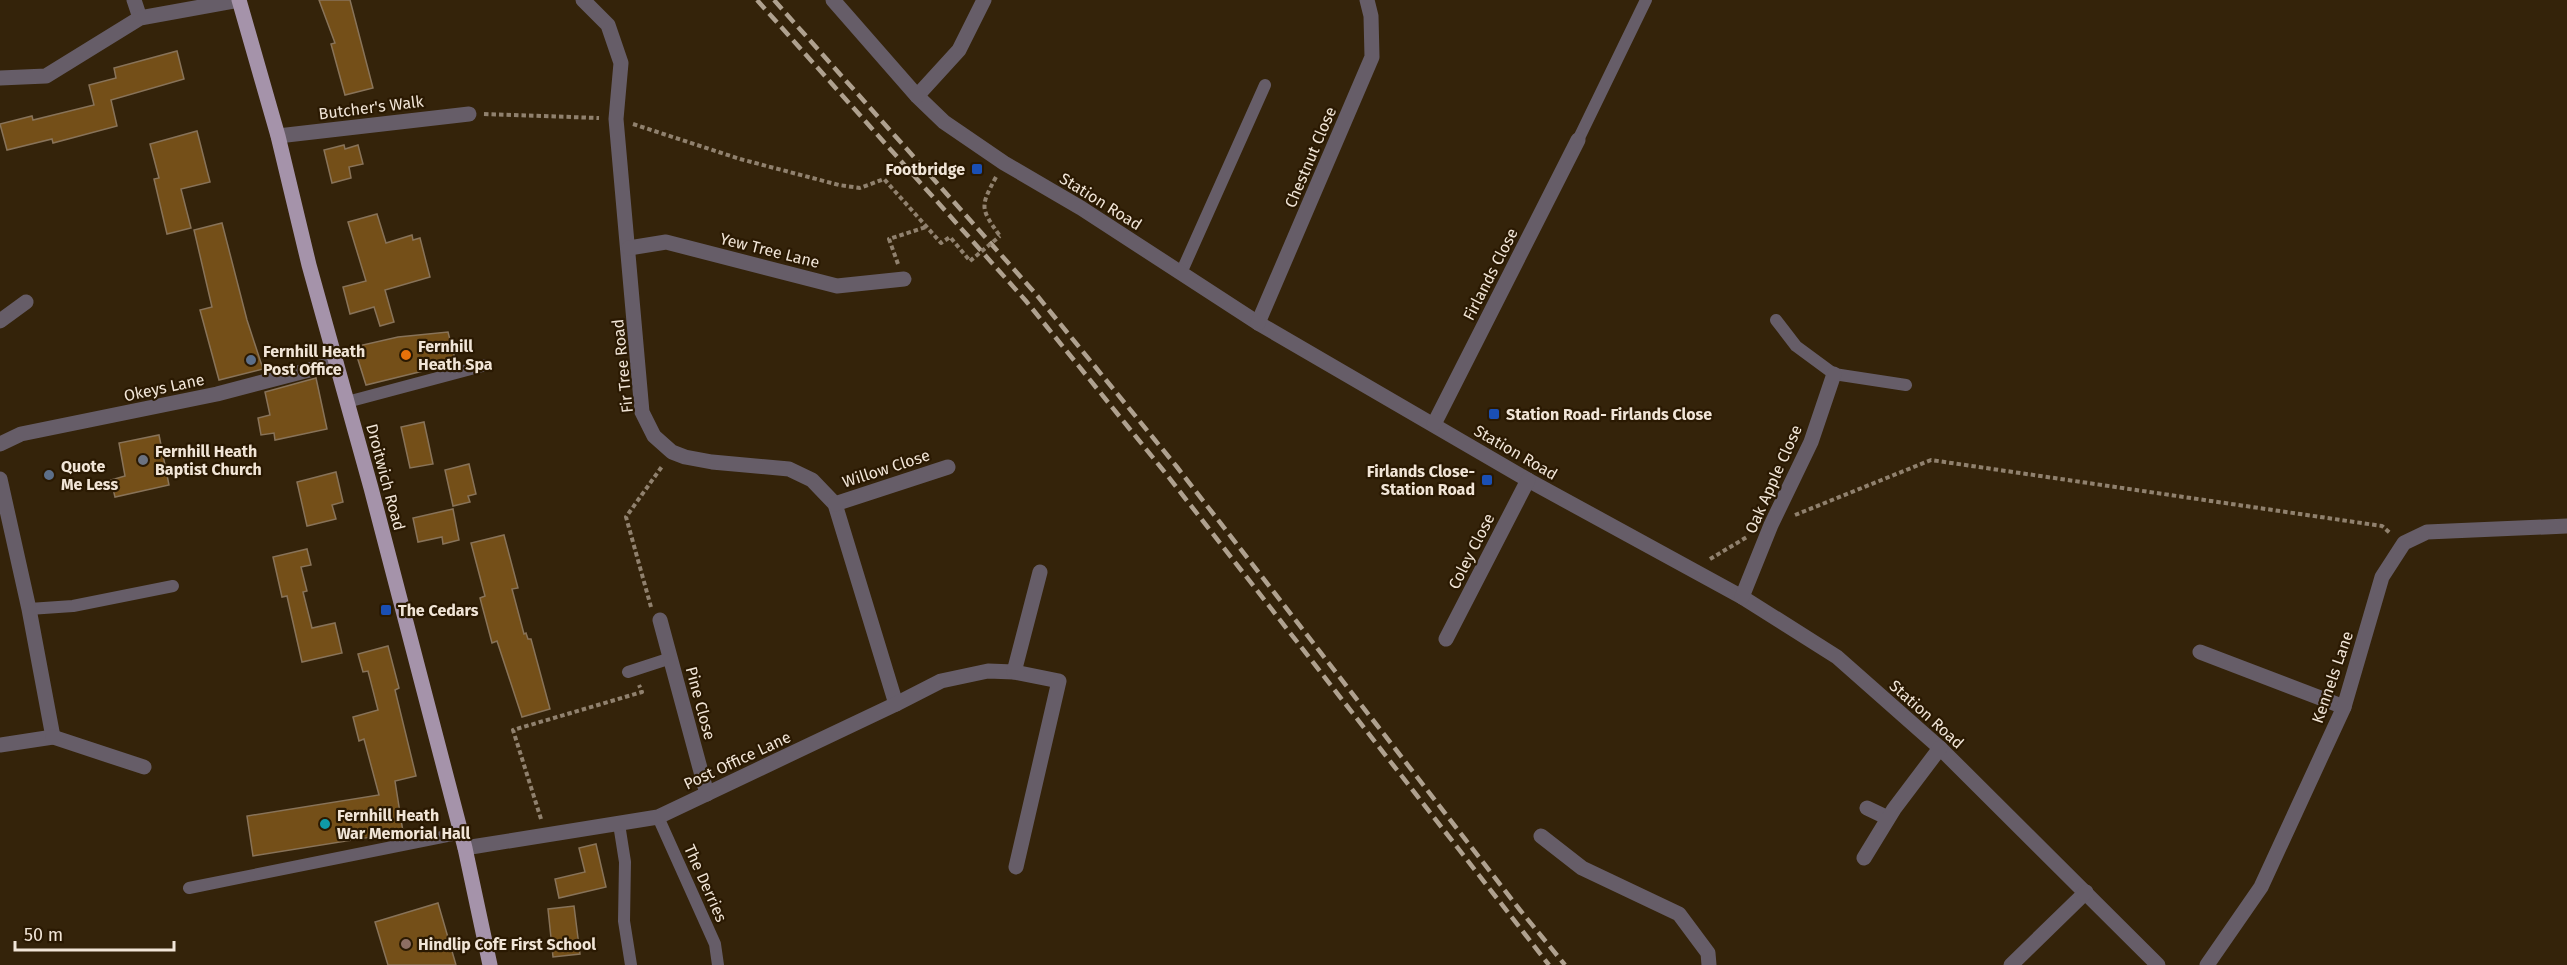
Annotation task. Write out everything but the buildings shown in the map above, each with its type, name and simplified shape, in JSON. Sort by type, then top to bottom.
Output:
[{"type":"main road","name":"Droitwich Road","points":[[239,0],[278,136],[309,265],[463,841],[490,965]]},
{"type":"street","points":[[134,0],[140,18]]},
{"type":"street","points":[[0,78],[46,76],[140,18],[239,0]]},
{"type":"street","name":"Fir Tree Road","points":[[583,0],[608,25],[621,63],[616,119],[642,412],[654,436],[672,452]]},
{"type":"street","name":"Station Road","points":[[833,0],[917,96],[944,122],[1004,163],[1081,208],[1258,323],[1527,480],[1742,597],[1837,657],[1940,748],[2158,965]]},
{"type":"street","points":[[917,96],[959,50],[984,0]]},
{"type":"street","name":"Chestnut Close","points":[[1258,323],[1372,57],[1371,16],[1367,0]]},
{"type":"street","name":"Butcher's Walk","points":[[278,136],[469,114]]},
{"type":"street","name":"Firlands Close","points":[[1434,424],[1578,140]]},
{"type":"street","name":"Yew Tree Lane","points":[[629,248],[666,242],[837,286],[904,279]]},
{"type":"street","points":[[0,321],[27,302]]},
{"type":"street","name":"Okeys Lane","points":[[0,444],[21,434],[217,394],[336,363]]},
{"type":"street","name":"Oak Apple Close","points":[[1742,597],[1771,525],[1811,442],[1834,374]]},
{"type":"street","points":[[672,452],[685,458],[789,469],[812,480],[835,504],[897,704]]},
{"type":"street","name":"Willow Close","points":[[835,504],[948,467]]},
{"type":"street","points":[[0,479],[54,737]]},
{"type":"street","name":"Coley Close","points":[[1446,639],[1527,480]]},
{"type":"street","points":[[2404,543],[2427,532],[2567,526]]},
{"type":"street","name":"Kennels Lane","points":[[2207,965],[2261,886],[2344,706],[2382,577],[2404,543]]},
{"type":"street","points":[[1014,672],[1040,572]]},
{"type":"street","name":"Pine Close","points":[[660,620],[707,794]]},
{"type":"street","points":[[2200,652],[2344,706]]},
{"type":"street","name":"Post Office Lane","points":[[463,841],[546,835],[658,817],[941,681],[988,671],[1014,672],[1059,681],[1016,867]]},
{"type":"street","points":[[0,745],[54,737],[144,767]]},
{"type":"street","points":[[1864,858],[1888,818],[1940,748]]},
{"type":"street","points":[[1867,808],[1888,818]]},
{"type":"street","points":[[1541,836],[1582,868],[1679,914],[1708,953],[1710,965]]},
{"type":"street","points":[[2011,965],[2086,892]]},
{"type":"lane","points":[[1578,140],[1646,0]]},
{"type":"lane","points":[[1181,273],[1265,85]]},
{"type":"lane","points":[[1776,320],[1796,346],[1834,374],[1906,385]]},
{"type":"lane","points":[[347,402],[486,365]]},
{"type":"lane","points":[[29,609],[73,606],[173,586]]},
{"type":"lane","points":[[631,671],[671,658]]},
{"type":"lane","name":"The Derries","points":[[658,817],[715,944],[718,965]]},
{"type":"lane","points":[[619,824],[625,861],[624,921],[631,965]]},
{"type":"lane","points":[[189,888],[463,841]]},
{"type":"path","points":[[469,114],[616,119],[740,159],[839,185],[860,188],[884,179],[941,243],[950,237],[970,261],[1000,236],[984,214],[984,206],[985,198],[1004,163]]},
{"type":"path","points":[[904,279],[889,239],[926,227]]},
{"type":"path","points":[[660,620],[651,606],[626,517],[672,452]]},
{"type":"path","points":[[1691,571],[1734,544],[1771,525],[1930,459],[2382,526],[2404,543]]},
{"type":"path","points":[[546,835],[513,730],[642,692],[631,671]]},
{"type":"railway","points":[[757,0],[1026,301],[1167,475],[1549,965]]},
{"type":"railway","points":[[774,0],[1035,293],[1177,467],[1565,965]]},
{"type":"place","name":"Footbridge","points":[[977,169]]},
{"type":"place","name":"Fernhill Heath Spa","points":[[406,355]]},
{"type":"place","name":"Fernhill Heath Post Office","points":[[251,360]]},
{"type":"place","name":"Station Road- Firlands Close","points":[[1494,414]]},
{"type":"place","name":"Fernhill Heath Baptist Church","points":[[143,460]]},
{"type":"place","name":"Quote Me Less","points":[[49,475]]},
{"type":"place","name":"Firlands Close- Station Road","points":[[1487,480]]},
{"type":"place","name":"The Cedars","points":[[386,610]]},
{"type":"place","name":"Fernhill Heath War Memorial Hall","points":[[325,824]]},
{"type":"place","name":"Hindlip CofE First School","points":[[406,944]]}]
